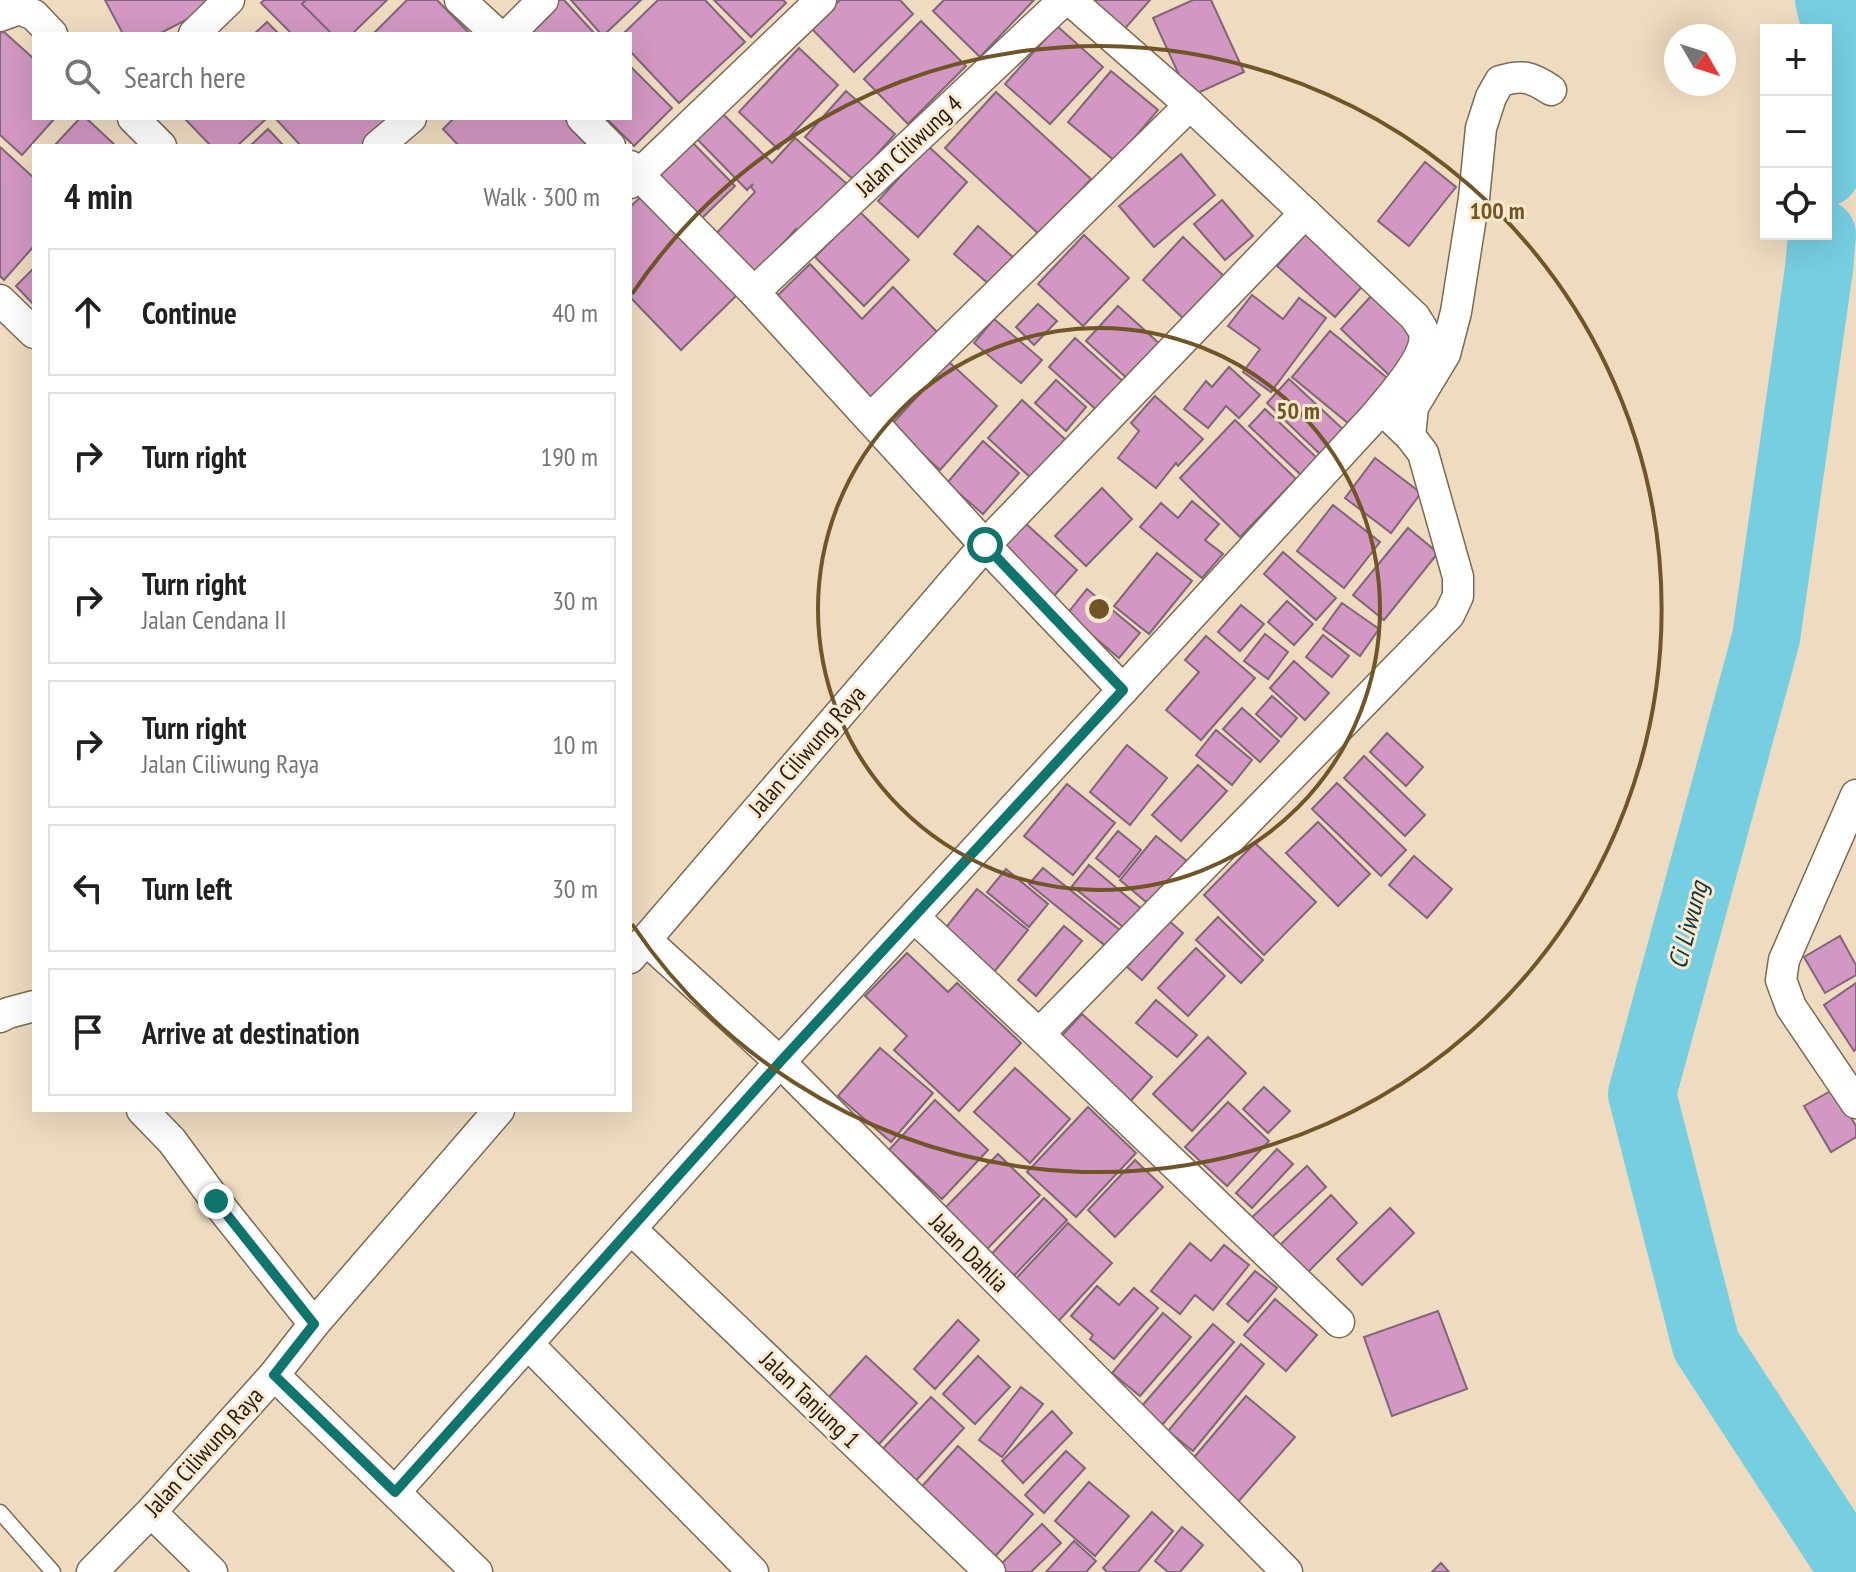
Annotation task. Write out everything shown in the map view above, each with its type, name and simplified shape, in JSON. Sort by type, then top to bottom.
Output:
[{"type":"street","points":[[196,32],[229,0]]},
{"type":"street","points":[[460,0],[495,32]]},
{"type":"street","points":[[511,32],[543,0]]},
{"type":"street","points":[[821,0],[633,175],[754,292],[985,545],[1123,690]]},
{"type":"street","points":[[395,1492],[780,1062],[1376,415],[1423,350],[1424,332],[1415,317],[1190,105],[1067,0]]},
{"type":"street","name":"Jalan Ciliwung 4","points":[[754,292],[1067,0]]},
{"type":"street","points":[[0,16],[19,9],[34,15],[50,32]]},
{"type":"street","points":[[1410,436],[1413,407],[1445,354],[1456,312],[1474,198],[1481,128],[1491,97],[1500,81],[1515,76],[1533,78],[1551,90]]},
{"type":"street","points":[[870,419],[1190,105]]},
{"type":"street","points":[[135,120],[159,144]]},
{"type":"street","points":[[380,144],[409,120]]},
{"type":"street","points":[[584,120],[608,144]]},
{"type":"street","name":"Jalan Ciliwung Raya","points":[[638,949],[985,545],[1305,213]]},
{"type":"street","points":[[0,300],[32,331]]},
{"type":"street","points":[[1039,1034],[1449,615],[1458,596],[1458,577],[1423,453],[1389,416],[1376,415]]},
{"type":"street","points":[[1856,795],[1784,960],[1781,980],[1791,1007],[1856,1103]]},
{"type":"street","points":[[914,917],[1339,1322]]},
{"type":"street","name":"Jalan Dahlia","points":[[638,949],[780,1062],[1287,1572]]},
{"type":"street","points":[[0,1017],[32,1007]]},
{"type":"street","points":[[144,1112],[172,1141],[314,1324]]},
{"type":"street","name":"Jalan Ciliwung Raya","points":[[92,1572],[151,1512],[274,1375],[314,1324],[497,1112]]},
{"type":"street","name":"Jalan Tanjung 1","points":[[631,1229],[990,1572]]},
{"type":"street","points":[[528,1344],[753,1572]]},
{"type":"street","points":[[274,1375],[477,1572]]},
{"type":"street","points":[[151,1512],[212,1572]]},
{"type":"lane","points":[[0,1512],[53,1572]]},
{"type":"building","points":[[105,0],[224,0],[163,32],[122,32]]},
{"type":"building","points":[[264,0],[320,0],[346,27],[340,32],[290,32],[261,3]]},
{"type":"building","points":[[306,0],[387,0],[354,32],[330,32],[302,4]]},
{"type":"building","points":[[407,0],[437,0],[468,32],[375,32]]},
{"type":"building","points":[[555,0],[564,0],[593,32],[520,32]]},
{"type":"building","points":[[571,0],[641,0],[607,32],[599,32]]},
{"type":"building","points":[[658,0],[705,0],[745,42],[679,103],[632,53],[632,32],[625,32]]},
{"type":"building","points":[[714,0],[783,0],[786,3],[751,37]]},
{"type":"building","points":[[840,0],[900,0],[913,14],[854,72],[811,28]]},
{"type":"building","points":[[944,0],[1034,0],[980,57],[933,11]]},
{"type":"building","points":[[1086,0],[1150,0],[1121,33]]},
{"type":"building","points":[[1193,0],[1211,0],[1244,72],[1189,97],[1153,18]]},
{"type":"building","points":[[921,21],[966,66],[908,124],[864,79]]},
{"type":"building","points":[[267,22],[277,32],[256,32]]},
{"type":"building","points":[[1057,26],[1103,67],[1050,124],[1005,84]]},
{"type":"building","points":[[3,31],[32,57],[32,120],[53,120],[22,155],[0,135],[0,34]]},
{"type":"building","points":[[799,48],[838,85],[778,149],[739,112]]},
{"type":"building","points":[[632,68],[672,108],[634,146],[608,120],[632,120]]},
{"type":"building","points":[[1111,71],[1158,110],[1115,161],[1068,122]]},
{"type":"building","points":[[846,91],[895,134],[854,180],[805,137]]},
{"type":"building","points":[[996,92],[1091,179],[1040,235],[945,148]]},
{"type":"building","points":[[723,114],[772,163],[795,138],[847,184],[801,234],[796,229],[754,275],[713,237],[755,192],[751,187],[753,184],[747,190],[697,139]]},
{"type":"building","points":[[78,120],[88,120],[114,144],[56,144]]},
{"type":"building","points":[[186,120],[265,120],[239,144],[209,144]]},
{"type":"building","points":[[277,120],[393,120],[367,144],[299,144]]},
{"type":"building","points":[[452,120],[566,120],[590,144],[457,144],[443,129]]},
{"type":"building","points":[[268,129],[282,144],[252,144]]},
{"type":"building","points":[[693,143],[735,186],[700,220],[658,177]]},
{"type":"building","points":[[928,146],[967,182],[918,237],[878,201]]},
{"type":"building","points":[[0,147],[32,176],[32,248],[4,280],[0,276]]},
{"type":"building","points":[[1181,154],[1215,195],[1154,247],[1119,206]]},
{"type":"building","points":[[1425,162],[1456,187],[1409,246],[1378,221]]},
{"type":"building","points":[[643,195],[738,294],[681,350],[632,299],[632,205]]},
{"type":"building","points":[[1222,200],[1253,236],[1225,260],[1194,224]]},
{"type":"building","points":[[860,212],[909,260],[864,306],[815,257]]},
{"type":"building","points":[[978,226],[1014,258],[990,285],[954,254]]},
{"type":"building","points":[[1309,230],[1367,281],[1335,317],[1277,266]]},
{"type":"building","points":[[1084,235],[1129,278],[1083,326],[1038,284]]},
{"type":"building","points":[[1183,237],[1229,281],[1188,323],[1143,280]]},
{"type":"building","points":[[810,264],[862,319],[893,287],[940,335],[872,402],[775,298]]},
{"type":"building","points":[[32,270],[32,303],[16,286]]},
{"type":"building","points":[[1252,295],[1283,319],[1299,298],[1326,318],[1271,392],[1243,372],[1260,349],[1228,326]]},
{"type":"building","points":[[1372,295],[1421,342],[1389,375],[1341,329]]},
{"type":"building","points":[[1038,304],[1057,321],[1034,345],[1016,327]]},
{"type":"building","points":[[1118,306],[1161,345],[1129,380],[1086,341]]},
{"type":"building","points":[[994,319],[1042,360],[1021,383],[974,343]]},
{"type":"building","points":[[1330,331],[1392,382],[1354,428],[1292,377]]},
{"type":"building","points":[[1075,338],[1126,384],[1100,413],[1049,367]]},
{"type":"building","points":[[949,362],[997,406],[940,470],[891,425]]},
{"type":"building","points":[[1229,367],[1260,395],[1239,418],[1226,406],[1208,428],[1184,409],[1206,381],[1212,387]]},
{"type":"building","points":[[1289,379],[1346,432],[1323,457],[1267,403]]},
{"type":"building","points":[[1056,380],[1086,407],[1066,431],[1035,403]]},
{"type":"building","points":[[1155,396],[1203,439],[1178,466],[1176,463],[1156,488],[1118,458],[1139,431],[1131,423]]},
{"type":"building","points":[[1022,400],[1067,441],[1032,479],[988,438]]},
{"type":"building","points":[[1265,409],[1317,458],[1301,475],[1249,426]]},
{"type":"building","points":[[1235,420],[1296,479],[1240,537],[1180,478]]},
{"type":"building","points":[[983,441],[1019,473],[983,514],[947,483]]},
{"type":"building","points":[[1375,458],[1421,493],[1391,533],[1345,498]]},
{"type":"building","points":[[1102,488],[1132,519],[1086,566],[1055,536]]},
{"type":"building","points":[[1192,501],[1219,524],[1205,540],[1223,554],[1202,578],[1140,527],[1161,503],[1178,518]]},
{"type":"building","points":[[1333,505],[1380,542],[1344,588],[1297,551]]},
{"type":"building","points":[[1024,522],[1077,570],[1053,597],[999,549]]},
{"type":"building","points":[[1408,528],[1438,553],[1384,620],[1353,595]]},
{"type":"building","points":[[1283,552],[1336,598],[1316,620],[1264,574]]},
{"type":"building","points":[[1157,553],[1192,581],[1149,634],[1114,606]]},
{"type":"building","points":[[1087,589],[1140,633],[1119,658],[1067,614]]},
{"type":"building","points":[[1287,601],[1313,624],[1294,645],[1268,622]]},
{"type":"building","points":[[1342,603],[1379,629],[1360,656],[1323,629]]},
{"type":"building","points":[[1241,605],[1264,624],[1240,651],[1218,632]]},
{"type":"building","points":[[1265,634],[1288,652],[1268,679],[1244,661]]},
{"type":"building","points":[[1323,635],[1349,656],[1332,677],[1306,657]]},
{"type":"building","points":[[1206,636],[1255,678],[1201,740],[1166,710],[1199,672],[1185,660]]},
{"type":"building","points":[[1294,661],[1329,693],[1305,720],[1270,688]]},
{"type":"building","points":[[1272,696],[1297,718],[1281,737],[1256,714]]},
{"type":"building","points":[[1242,708],[1279,741],[1260,762],[1223,729]]},
{"type":"building","points":[[1216,730],[1252,760],[1232,785],[1196,755]]},
{"type":"building","points":[[1387,733],[1423,767],[1406,786],[1370,752]]},
{"type":"building","points":[[1127,745],[1167,778],[1130,825],[1090,792]]},
{"type":"building","points":[[1364,756],[1425,815],[1405,836],[1344,778]]},
{"type":"building","points":[[1198,765],[1227,791],[1181,841],[1152,815]]},
{"type":"building","points":[[1337,783],[1406,850],[1381,876],[1312,809]]},
{"type":"building","points":[[1067,784],[1115,823],[1073,875],[1024,836]]},
{"type":"building","points":[[1318,822],[1370,874],[1338,906],[1286,853]]},
{"type":"building","points":[[1118,831],[1141,850],[1119,877],[1096,858]]},
{"type":"building","points":[[1156,836],[1188,862],[1151,906],[1120,880]]},
{"type":"building","points":[[1255,843],[1316,902],[1264,955],[1204,895]]},
{"type":"building","points":[[1414,856],[1452,889],[1427,918],[1389,885]]},
{"type":"building","points":[[1089,865],[1144,911],[1128,931],[1072,886]]},
{"type":"building","points":[[1043,868],[1126,935],[1113,952],[1029,884]]},
{"type":"building","points":[[1006,869],[1048,904],[1029,927],[987,892]]},
{"type":"building","points":[[977,889],[1028,930],[994,972],[943,931]]},
{"type":"building","points":[[1218,917],[1263,960],[1241,983],[1196,940]]},
{"type":"building","points":[[1168,920],[1183,933],[1142,980],[1127,967]]},
{"type":"building","points":[[1064,926],[1082,941],[1036,996],[1018,980]]},
{"type":"building","points":[[1840,936],[1856,965],[1856,975],[1825,993],[1804,957]]},
{"type":"building","points":[[1196,948],[1225,976],[1188,1016],[1158,988]]},
{"type":"building","points":[[907,953],[948,992],[957,983],[1021,1043],[959,1111],[894,1050],[907,1036],[865,996]]},
{"type":"building","points":[[1856,983],[1856,1049],[1854,1051],[1824,1005]]},
{"type":"building","points":[[1156,1000],[1197,1035],[1177,1057],[1136,1023]]},
{"type":"building","points":[[1082,1014],[1152,1077],[1127,1105],[1057,1041]]},
{"type":"building","points":[[1208,1037],[1246,1073],[1192,1131],[1153,1094]]},
{"type":"building","points":[[880,1048],[933,1093],[891,1142],[838,1096]]},
{"type":"building","points":[[1015,1068],[1070,1119],[1030,1163],[974,1112]]},
{"type":"building","points":[[1264,1087],[1290,1111],[1268,1133],[1243,1109]]},
{"type":"building","points":[[1834,1089],[1856,1126],[1856,1137],[1831,1152],[1804,1106]]},
{"type":"building","points":[[935,1100],[988,1150],[942,1199],[889,1150]]},
{"type":"building","points":[[1228,1102],[1269,1141],[1227,1186],[1185,1147]]},
{"type":"building","points":[[1088,1107],[1136,1153],[1076,1217],[1027,1172]]},
{"type":"building","points":[[1277,1149],[1293,1164],[1252,1208],[1236,1193]]},
{"type":"building","points":[[998,1154],[1040,1195],[983,1253],[940,1213]]},
{"type":"building","points":[[1135,1160],[1163,1187],[1115,1237],[1088,1210]]},
{"type":"building","points":[[1307,1166],[1326,1187],[1268,1241],[1249,1220]]},
{"type":"building","points":[[1331,1195],[1357,1223],[1304,1276],[1277,1248]]},
{"type":"building","points":[[1044,1198],[1067,1220],[1008,1282],[985,1261]]},
{"type":"building","points":[[1390,1208],[1414,1233],[1362,1285],[1337,1259]]},
{"type":"building","points":[[1068,1223],[1112,1263],[1054,1326],[1010,1285]]},
{"type":"building","points":[[1190,1243],[1211,1261],[1224,1245],[1249,1265],[1213,1310],[1195,1295],[1180,1314],[1151,1291]]},
{"type":"building","points":[[1255,1271],[1277,1288],[1248,1322],[1227,1304]]},
{"type":"building","points":[[1097,1286],[1119,1305],[1134,1288],[1158,1308],[1114,1359],[1090,1339],[1093,1335],[1071,1316]]},
{"type":"building","points":[[1275,1299],[1317,1335],[1286,1371],[1244,1335]]},
{"type":"building","points":[[1438,1311],[1467,1389],[1392,1416],[1364,1337]]},
{"type":"building","points":[[1163,1313],[1191,1337],[1140,1396],[1112,1373]]},
{"type":"building","points":[[958,1320],[979,1340],[935,1389],[914,1369]]},
{"type":"building","points":[[1213,1324],[1234,1342],[1162,1425],[1141,1407]]},
{"type":"building","points":[[1241,1344],[1264,1364],[1193,1451],[1168,1431]]},
{"type":"building","points":[[866,1356],[917,1403],[879,1444],[828,1398]]},
{"type":"building","points":[[978,1356],[1010,1387],[975,1424],[943,1394]]},
{"type":"building","points":[[1021,1387],[1043,1404],[1002,1457],[979,1440]]},
{"type":"building","points":[[1246,1396],[1295,1437],[1238,1502],[1191,1461]]},
{"type":"building","points":[[931,1397],[964,1428],[911,1486],[877,1455]]},
{"type":"building","points":[[1052,1411],[1072,1433],[1023,1483],[1002,1461]]},
{"type":"building","points":[[958,1446],[1033,1514],[992,1560],[917,1492]]},
{"type":"building","points":[[1066,1451],[1085,1468],[1044,1513],[1025,1495]]},
{"type":"building","points":[[1089,1482],[1129,1516],[1095,1556],[1055,1521]]},
{"type":"building","points":[[1152,1512],[1173,1531],[1138,1572],[1107,1572],[1103,1568]]},
{"type":"building","points":[[1042,1524],[1061,1543],[1031,1572],[1005,1572],[999,1566]]},
{"type":"building","points":[[1182,1527],[1203,1545],[1180,1572],[1168,1572],[1155,1561]]},
{"type":"building","points":[[1074,1541],[1096,1561],[1086,1572],[1046,1572]]},
{"type":"building","points":[[1441,1563],[1449,1572],[1432,1572]]},
{"type":"waterway","name":"Ci Liwung","points":[[1826,168],[1836,28],[1829,0]]},
{"type":"waterway","name":"Ci Liwung","points":[[1821,240],[1766,638],[1642,1094],[1706,1345],[1854,1572]]},
{"type":"route","points":[[216,1201],[314,1324],[274,1375],[395,1492],[780,1062],[1123,690],[985,545]]}]
